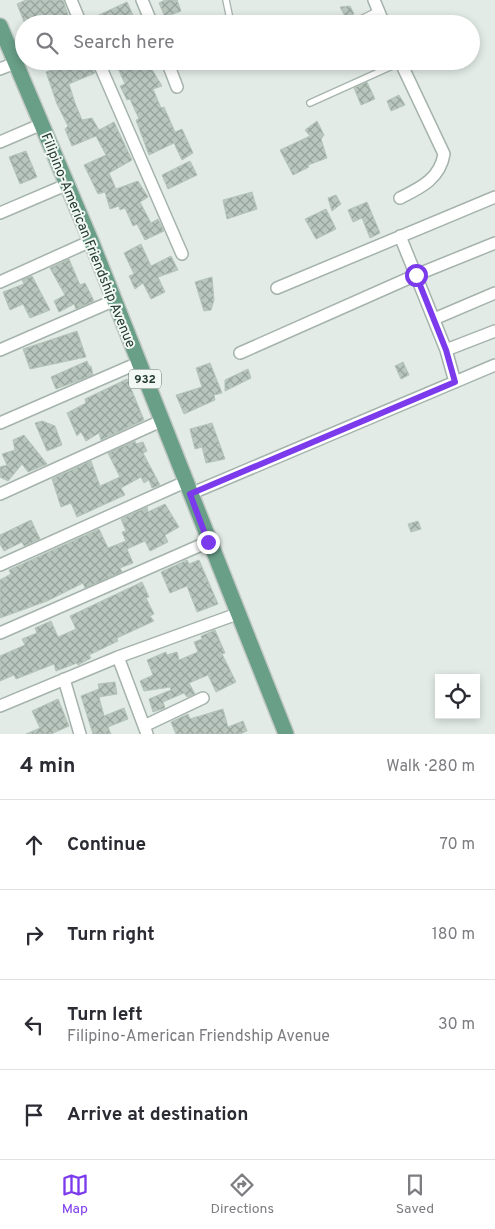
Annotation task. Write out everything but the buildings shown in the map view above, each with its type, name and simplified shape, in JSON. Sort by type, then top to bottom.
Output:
[{"type":"main road","name":"Filipino-American Friendship Avenue","points":[[0,26],[15,61]]},
{"type":"main road","name":"Filipino-American Friendship Avenue","points":[[19,70],[115,300],[208,542],[286,734]]},
{"type":"street","points":[[71,0],[77,15]]},
{"type":"street","points":[[142,0],[148,15]]},
{"type":"street","points":[[0,69],[15,63]]},
{"type":"street","points":[[102,70],[182,254]]},
{"type":"street","points":[[170,70],[177,87]]},
{"type":"street","points":[[400,198],[430,182],[440,167],[444,154],[404,70]]},
{"type":"street","points":[[0,142],[42,124]]},
{"type":"street","points":[[0,213],[68,184]]},
{"type":"street","points":[[277,288],[495,197]]},
{"type":"street","points":[[400,236],[446,350],[455,382]]},
{"type":"street","points":[[0,282],[91,241]]},
{"type":"street","points":[[240,353],[416,275],[495,243]]},
{"type":"street","points":[[434,319],[495,293]]},
{"type":"street","points":[[0,350],[115,300]]},
{"type":"street","points":[[446,350],[495,331]]},
{"type":"street","points":[[0,423],[138,363]]},
{"type":"street","points":[[0,565],[495,365]]},
{"type":"street","points":[[0,494],[161,421]]},
{"type":"street","points":[[0,632],[208,542]]},
{"type":"street","points":[[0,706],[118,657],[237,614]]},
{"type":"street","points":[[118,657],[146,730],[203,698]]},
{"type":"street","points":[[64,679],[80,734]]},
{"type":"lane","points":[[226,0],[229,15]]},
{"type":"lane","points":[[363,15],[376,5]]},
{"type":"lane","points":[[310,103],[382,70]]},
{"type":"route","points":[[208,542],[190,494],[455,382],[446,350],[416,275]]}]
